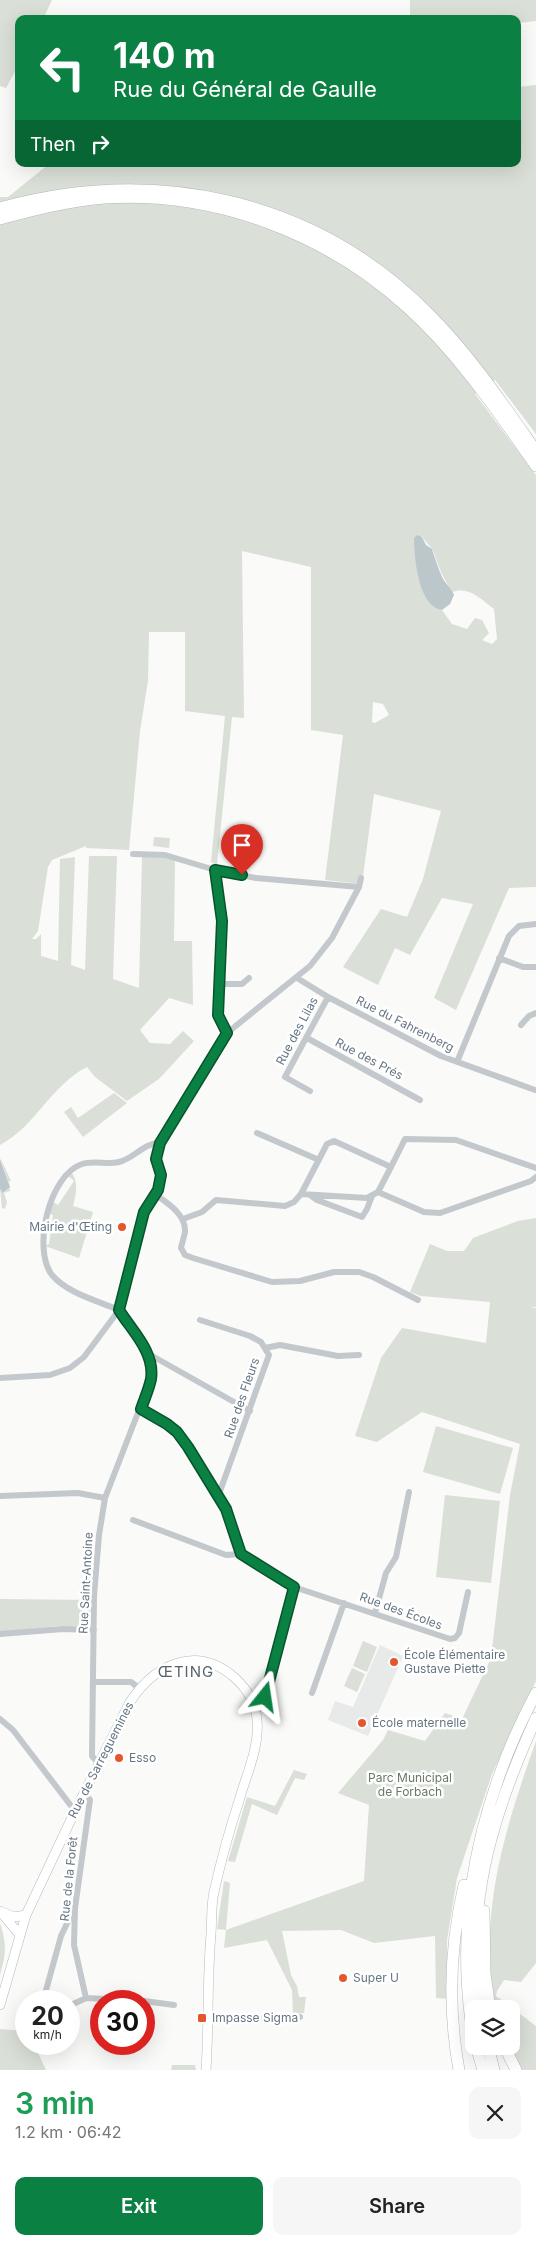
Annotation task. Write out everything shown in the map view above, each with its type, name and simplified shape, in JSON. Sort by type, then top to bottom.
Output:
[{"type":"highway","points":[[0,208],[69,193],[103,189],[149,189],[218,198],[280,215],[339,244],[382,274],[429,313],[461,349],[536,451]]},
{"type":"highway","points":[[0,219],[49,206],[103,198],[149,198],[184,201],[216,207],[277,225],[333,252],[377,281],[409,309],[454,355],[536,466]]},
{"type":"highway","points":[[468,2000],[466,1942],[468,1898],[486,1817],[514,1739],[536,1693]]},
{"type":"highway","points":[[479,2000],[475,1942],[486,1856],[498,1812],[516,1762],[536,1718]]},
{"type":"highway","points":[[459,2070],[455,2047],[453,2008],[453,1942],[473,1841],[486,1817]]},
{"type":"highway","points":[[480,1893],[484,1912],[485,1974],[489,2000]]},
{"type":"highway","points":[[479,2055],[483,2070]]},
{"type":"highway","points":[[490,2055],[494,2070]]},
{"type":"highway","points":[[508,2055],[516,2070]]},
{"type":"main road","name":"Rue de Sarreguemines","points":[[0,2005],[26,1915],[75,1811],[130,1702],[139,1688],[161,1669],[182,1662],[202,1661],[217,1665],[240,1683],[254,1704],[258,1721],[257,1742],[230,1828],[214,1894],[209,1958],[209,2021],[206,2070]]},
{"type":"main road","points":[[0,1911],[14,1917],[26,1915]]},
{"type":"main road","points":[[0,1911],[19,1934]]},
{"type":"street","points":[[133,854],[165,856],[215,870],[256,878],[359,887]]},
{"type":"street","points":[[215,870],[222,921],[218,1015],[227,1033]]},
{"type":"street","points":[[0,1378],[50,1375],[70,1368],[84,1357],[119,1310],[144,1212],[148,1202],[156,1194],[161,1175],[156,1159],[160,1143],[227,1033],[297,978],[310,966],[332,938],[359,887],[361,878]]},
{"type":"street","points":[[457,1062],[509,936],[519,926],[536,924]]},
{"type":"street","points":[[499,958],[523,967],[536,967]]},
{"type":"street","points":[[218,984],[242,984],[250,978]]},
{"type":"street","name":"Rue du Fahrenberg","points":[[297,978],[328,997],[441,1056],[536,1090]]},
{"type":"street","name":"Rue des Lilas","points":[[310,1091],[285,1077],[328,997]]},
{"type":"street","points":[[521,1025],[529,1016],[536,1014]]},
{"type":"street","name":"Rue des Prés","points":[[306,1038],[420,1100]]},
{"type":"street","points":[[256,1133],[319,1160]]},
{"type":"street","points":[[310,1194],[317,1200],[362,1217],[405,1139],[436,1138],[456,1140],[536,1168]]},
{"type":"street","points":[[183,1219],[202,1212],[216,1200],[284,1206],[294,1202],[301,1194],[327,1144],[334,1141],[391,1167]]},
{"type":"street","points":[[160,1143],[148,1144],[130,1158],[119,1162],[93,1161],[80,1164],[68,1174],[53,1197],[45,1218],[44,1259],[52,1274],[63,1285],[119,1310],[148,1352],[250,1411]]},
{"type":"street","points":[[301,1194],[367,1198],[375,1194],[424,1212],[440,1213],[531,1181],[536,1177]]},
{"type":"street","points":[[156,1194],[168,1203],[183,1219],[185,1232],[181,1248],[185,1255],[272,1282],[300,1281],[334,1272],[359,1272],[418,1300]]},
{"type":"street","name":"Rue des Fleurs","points":[[200,1320],[250,1336],[261,1342],[269,1355],[219,1494]]},
{"type":"street","points":[[265,1348],[280,1345],[338,1356],[360,1355]]},
{"type":"street","name":"Rue Saint-Antoine","points":[[99,1764],[92,1756],[96,1570],[105,1498],[141,1409],[151,1378],[148,1352]]},
{"type":"street","points":[[133,1520],[226,1555],[241,1554],[232,1523],[219,1494],[177,1432],[141,1409]]},
{"type":"street","points":[[375,1614],[386,1573],[396,1557],[409,1492]]},
{"type":"street","points":[[0,1496],[78,1493],[105,1498]]},
{"type":"street","name":"Rue des Écoles","points":[[241,1554],[294,1587],[450,1639],[455,1638],[459,1633],[468,1592]]},
{"type":"street","points":[[254,1704],[265,1697],[294,1587]]},
{"type":"street","points":[[312,1693],[344,1603]]},
{"type":"street","points":[[0,1634],[63,1629],[94,1630]]},
{"type":"street","points":[[94,1682],[131,1682],[139,1688]]},
{"type":"street","points":[[0,1720],[13,1730],[75,1811]]},
{"type":"street","name":"Rue de la Forêt","points":[[85,1793],[90,1800],[75,1908],[74,1945],[86,1998]]},
{"type":"street","points":[[46,1990],[61,1936],[75,1908]]},
{"type":"street","points":[[80,2001],[90,1998]]},
{"type":"street","points":[[155,2003],[174,2005]]},
{"type":"street","points":[[209,2021],[300,2018]]},
{"type":"shaded area","points":[[417,535],[422,537],[426,545],[432,549],[442,577],[454,595],[450,604],[442,610],[434,607],[423,593],[417,572],[414,544],[414,538]]},
{"type":"shaded area","points":[[0,1159],[10,1187],[3,1193],[0,1189]]},
{"type":"shaded area","points":[[380,1645],[403,1656],[368,1736],[328,1720],[335,1701],[353,1707]]},
{"type":"green space","points":[[0,0],[52,0],[45,15],[15,15],[15,71],[6,88],[0,86]]},
{"type":"green space","points":[[410,0],[536,0],[536,21],[521,23],[521,15],[410,15]]},
{"type":"green space","points":[[536,85],[536,434],[495,380],[475,394],[536,475],[536,887],[509,888],[456,1010],[434,998],[473,904],[442,898],[410,955],[395,948],[378,985],[343,967],[381,909],[407,917],[423,879],[441,811],[374,794],[362,884],[325,880],[343,735],[311,730],[311,567],[242,551],[244,718],[232,717],[217,865],[211,862],[225,716],[185,711],[185,632],[149,632],[148,681],[140,731],[129,850],[86,848],[86,846],[52,860],[48,867],[38,931],[32,939],[36,939],[41,934],[41,956],[58,961],[60,859],[75,857],[71,965],[85,970],[89,856],[117,856],[113,979],[139,988],[142,856],[175,859],[174,941],[192,941],[193,1005],[169,998],[140,1030],[150,1043],[170,1044],[183,1031],[194,1041],[159,1079],[127,1101],[95,1077],[87,1067],[74,1075],[52,1095],[23,1128],[0,1145],[0,197],[8,197],[45,167],[521,167],[521,87]],"holes":[[[422,536],[433,551],[444,578],[453,592],[470,592],[494,609],[497,639],[492,644],[482,640],[489,633],[482,620],[475,618],[467,629],[452,624],[442,610],[434,607],[428,601],[420,582],[414,544]],[[373,702],[383,704],[389,715],[375,723],[372,722]]]},
{"type":"green space","points":[[154,837],[170,838],[169,848],[153,846]]},
{"type":"green space","points":[[114,1093],[127,1103],[83,1137],[64,1112],[71,1107],[78,1118]]},
{"type":"green space","points":[[0,1157],[11,1181],[9,1181],[9,1185]]},
{"type":"green space","points":[[71,1172],[76,1184],[73,1206],[93,1212],[79,1258],[45,1246],[49,1244],[53,1215],[49,1214],[53,1202],[58,1205],[74,1181],[67,1175]]},
{"type":"green space","points":[[0,1189],[4,1193],[7,1202],[5,1209],[2,1208]]},
{"type":"green space","name":"Parc Municipal de Forbach","points":[[536,1218],[536,1307],[529,1307],[536,1308],[536,1681],[492,1774],[457,1878],[447,1940],[448,1999],[436,1998],[435,1936],[374,1943],[341,1930],[282,1931],[291,1975],[297,1986],[299,1997],[306,1997],[304,2013],[293,2014],[292,1990],[267,1940],[224,1948],[226,1930],[364,1881],[369,1805],[338,1793],[383,1740],[388,1730],[425,1741],[445,1713],[462,1719],[491,1658],[510,1495],[520,1444],[422,1412],[377,1442],[355,1436],[381,1358],[402,1328],[486,1343],[490,1302],[421,1296],[410,1292],[430,1244],[447,1251],[464,1251],[473,1238],[518,1221]]},
{"type":"green space","points":[[436,1426],[513,1448],[500,1494],[423,1472]]},
{"type":"green space","points":[[445,1495],[500,1501],[491,1583],[436,1577]]},
{"type":"green space","points":[[0,1599],[90,1600],[90,1627],[59,1626],[0,1632]]},
{"type":"green space","points":[[363,1641],[377,1647],[367,1672],[353,1666]]},
{"type":"green space","points":[[352,1668],[365,1674],[357,1692],[344,1686]]},
{"type":"green space","points":[[536,1741],[536,1963],[521,1982],[504,1980],[496,1996],[501,2000],[492,2000],[490,1973],[492,1905],[504,1840]]},
{"type":"green space","points":[[294,1770],[307,1774],[304,1780],[295,1778],[277,1815],[252,1804],[235,1862],[228,1861],[247,1797],[275,1806]]},
{"type":"green space","points":[[224,1881],[230,1883],[226,1930],[217,1929]]},
{"type":"green space","points":[[0,1923],[5,1949],[0,1975]]},
{"type":"green space","points":[[520,2014],[536,2026],[536,2070],[522,2070],[513,2055],[520,2055]]},
{"type":"green space","points":[[0,2029],[15,2030],[15,2055],[39,2055],[46,2070],[0,2070]]},
{"type":"green space","points":[[172,2065],[195,2065],[196,2070],[171,2070]]},
{"type":"place","name":"Mairie d'Œting","points":[[122,1227]]},
{"type":"place","name":"École Élémentaire Gustave Piette","points":[[394,1662]]},
{"type":"place","name":"École maternelle","points":[[362,1723]]},
{"type":"place","name":"Esso","points":[[119,1758]]},
{"type":"place","name":"Super U","points":[[343,1978]]},
{"type":"place","name":"Impasse Sigma","points":[[202,2018]]},
{"type":"district","name":"ŒTING","points":[[186,1672]]},
{"type":"route","points":[[242,875],[215,870],[222,921],[218,1015],[227,1033],[160,1143],[156,1159],[161,1175],[158,1190],[148,1202],[144,1212],[128,1276],[119,1303],[119,1310],[148,1352],[151,1378],[141,1409],[177,1432],[188,1447],[219,1494],[232,1523],[241,1554],[294,1587],[265,1697]]}]
